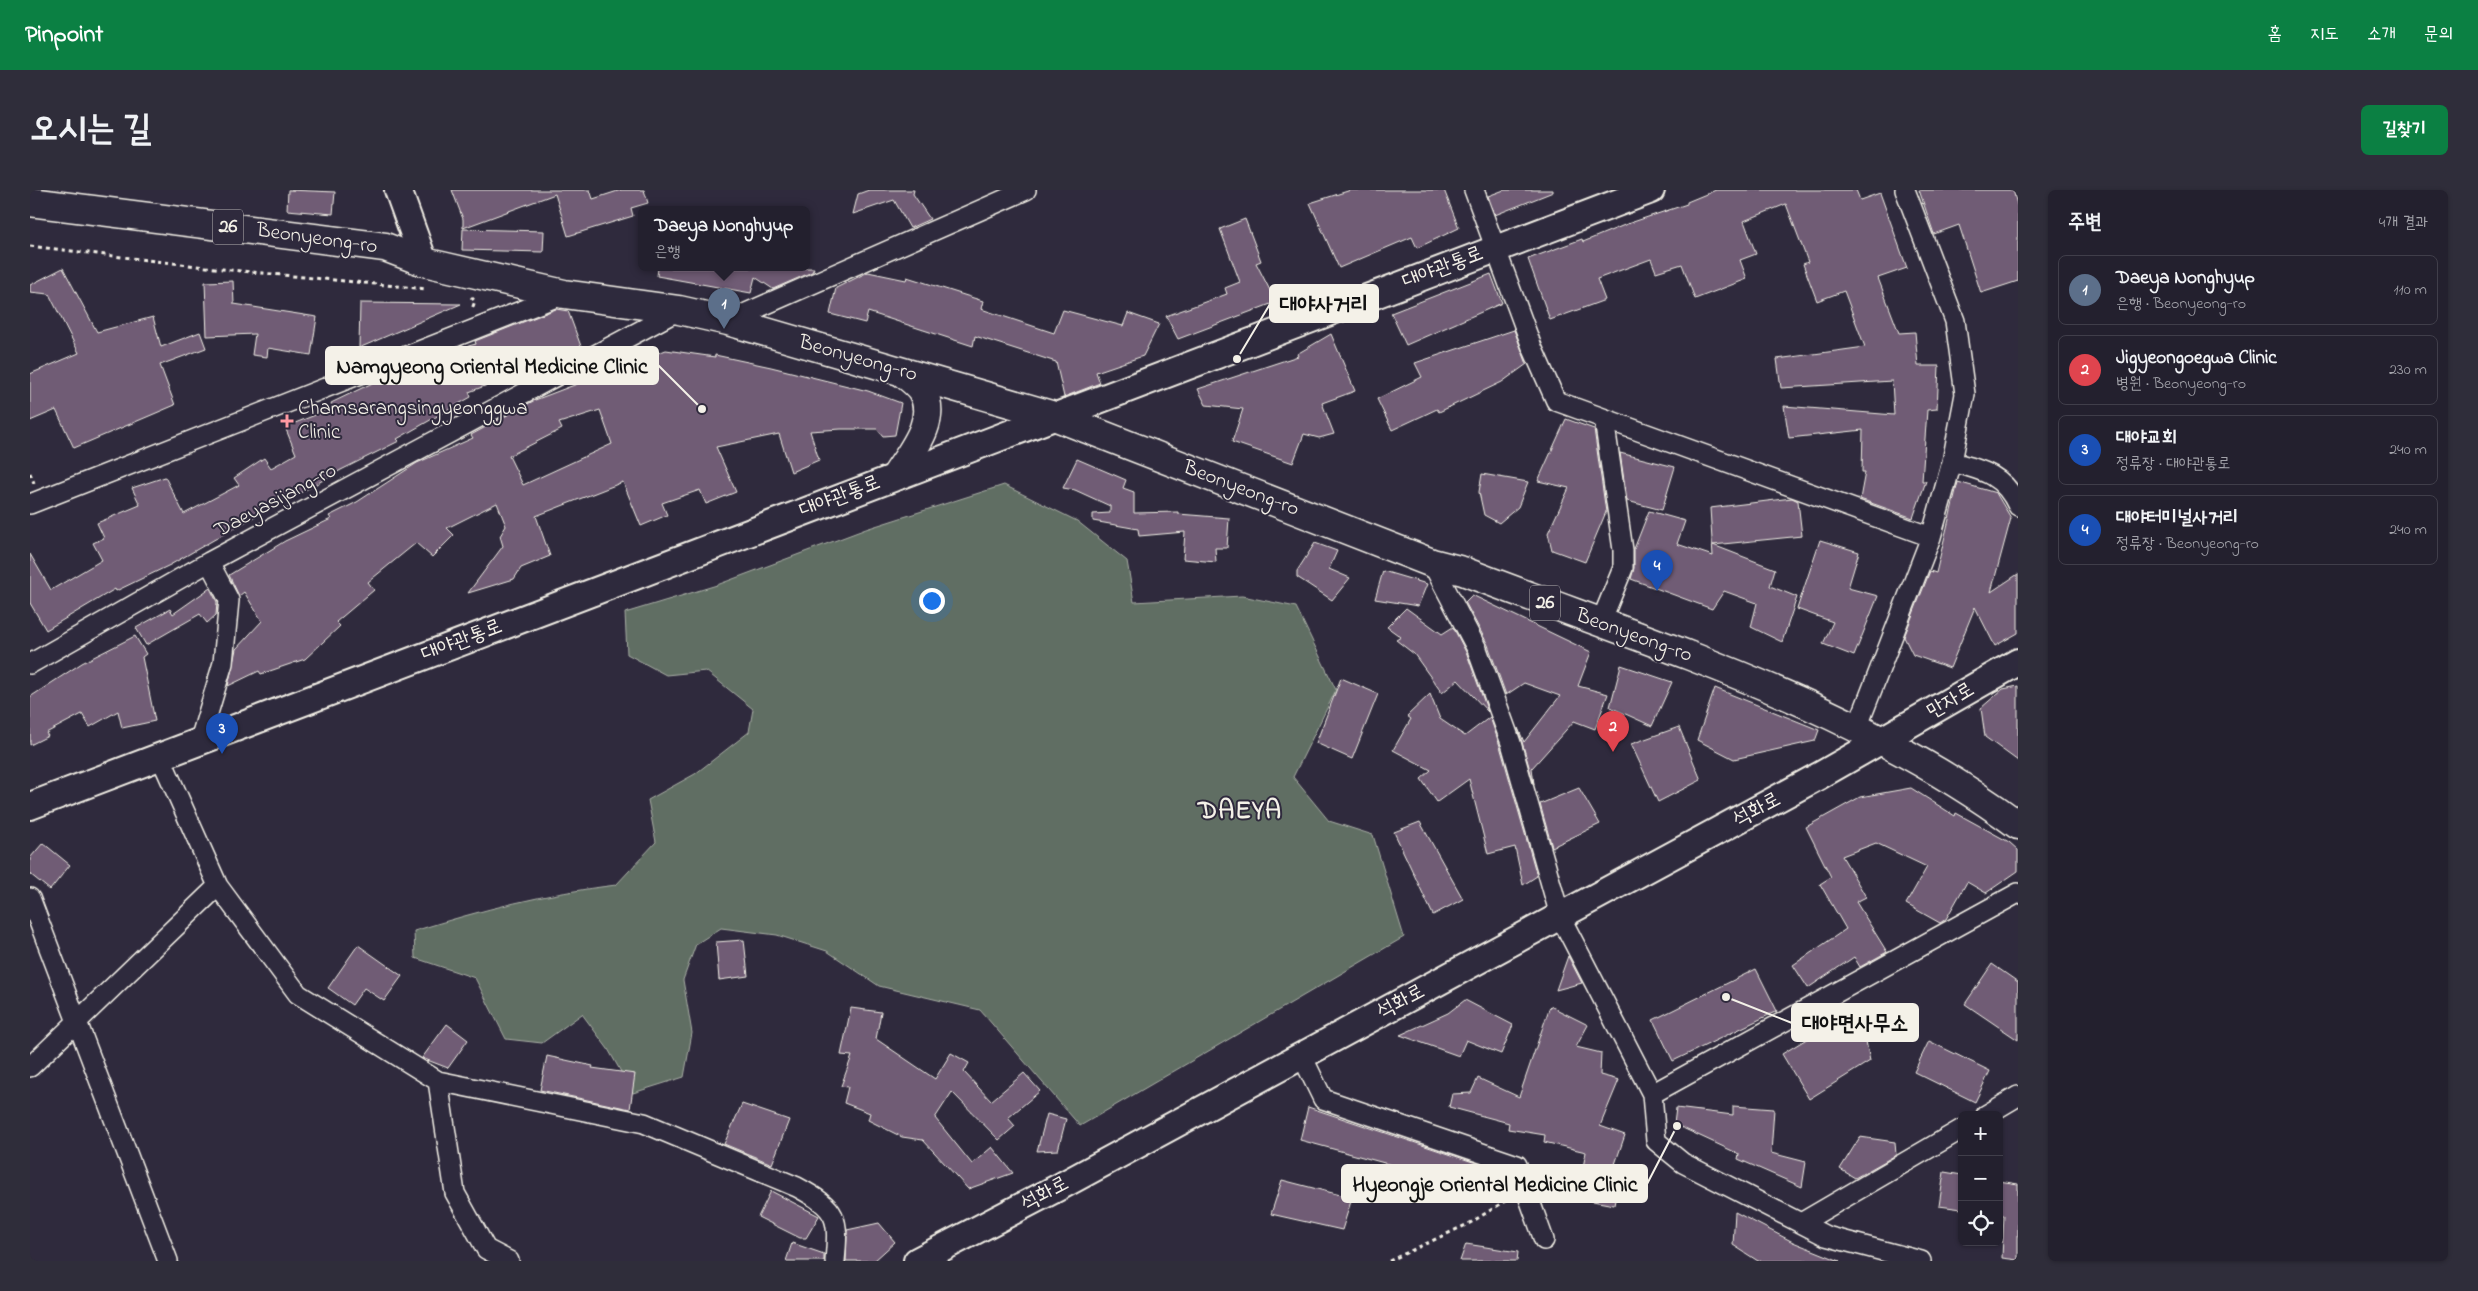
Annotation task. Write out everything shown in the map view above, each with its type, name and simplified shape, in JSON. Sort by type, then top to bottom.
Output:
[{"type":"main road","name":"Beonyeong-ro","points":[[30,202],[385,247],[424,262],[564,294],[678,310],[728,321],[1054,416],[1432,563],[1463,571],[1600,624],[1724,668],[1884,741],[1975,794],[2018,825]]},
{"type":"main road","name":"Beonyeong-ro","points":[[30,218],[381,261],[424,262]]},
{"type":"main road","points":[[896,476],[922,434],[928,416],[922,391],[902,372]]},
{"type":"street","points":[[398,190],[424,262]]},
{"type":"street","points":[[728,321],[1026,190]]},
{"type":"street","points":[[1474,190],[1497,247],[1532,347],[1556,401],[1932,537]]},
{"type":"street","name":"대야관통로","points":[[30,806],[1651,190]]},
{"type":"street","points":[[1857,728],[1932,537],[1952,462],[1965,394],[1955,321],[1904,190]]},
{"type":"street","points":[[30,504],[564,294]]},
{"type":"street","name":"Daeyasijang-ro","points":[[30,664],[209,562],[678,310]]},
{"type":"street","points":[[1600,624],[1623,568],[1623,550],[1604,419]]},
{"type":"street","points":[[1952,462],[1975,468],[2011,484],[2018,506]]},
{"type":"street","points":[[200,740],[223,663],[229,600],[209,562]]},
{"type":"street","points":[[1432,563],[1477,650],[1511,743],[1560,916],[1652,1094],[1656,1141],[1683,1164],[1826,1236],[1921,1261]]},
{"type":"street","name":"만자로","points":[[1884,741],[2018,662]]},
{"type":"street","name":"석화로","points":[[917,1261],[1302,1056],[1884,741]]},
{"type":"street","points":[[160,756],[218,886],[298,994],[438,1081],[644,1123],[797,1187],[819,1199],[834,1216],[838,1230],[835,1261]]},
{"type":"street","points":[[30,1067],[218,886]]},
{"type":"street","points":[[1652,1094],[2018,893]]},
{"type":"street","points":[[30,898],[168,1261]]},
{"type":"street","points":[[1302,1056],[1323,1099],[1517,1165],[1544,1240]]},
{"type":"street","points":[[438,1081],[455,1193],[486,1249],[509,1261]]},
{"type":"street","points":[[1993,1111],[2018,1096]]},
{"type":"street","points":[[1800,1223],[1958,1131]]},
{"type":"path","points":[[30,246],[231,270],[432,289]]},
{"type":"path","points":[[468,293],[474,301],[472,309]]},
{"type":"path","points":[[1389,1261],[1470,1223],[1525,1188]]},
{"type":"green space","points":[[1004,485],[1077,521],[1127,561],[1134,602],[1242,596],[1296,607],[1336,690],[1293,777],[1329,821],[1373,835],[1404,937],[1080,1126],[980,1010],[879,986],[827,951],[777,935],[721,928],[696,944],[683,980],[692,1033],[684,1077],[633,1093],[608,1049],[582,1014],[542,1043],[506,1039],[475,978],[415,958],[414,931],[514,903],[590,888],[616,885],[656,842],[648,800],[695,774],[749,732],[753,709],[706,671],[666,675],[627,654],[625,613],[717,585],[866,529]]},
{"type":"building","points":[[288,190],[335,192],[333,214],[287,210]]},
{"type":"building","points":[[452,190],[590,190],[593,199],[621,190],[644,190],[648,203],[631,208],[633,216],[568,236],[555,194],[463,228],[463,219]]},
{"type":"building","points":[[869,190],[914,190],[913,194],[930,219],[910,228],[894,200],[853,214],[858,194]]},
{"type":"building","points":[[1351,190],[1444,190],[1459,228],[1417,248],[1412,237],[1339,268],[1310,203]]},
{"type":"building","points":[[1504,190],[1553,190],[1553,192],[1495,215],[1488,196]]},
{"type":"building","points":[[1716,190],[1856,190],[1860,200],[1880,193],[1907,268],[1878,278],[1899,333],[1915,332],[1918,366],[1939,366],[1937,409],[1927,410],[1922,481],[1926,481],[1913,518],[1860,499],[1865,472],[1862,472],[1863,430],[1789,438],[1784,406],[1894,415],[1892,381],[1781,388],[1777,359],[1865,347],[1844,291],[1817,301],[1803,264],[1808,262],[1786,204],[1744,221],[1756,254],[1740,260],[1747,279],[1695,299],[1682,264],[1656,272],[1651,259],[1597,279],[1605,300],[1550,320],[1528,259],[1582,239],[1583,242],[1627,224],[1687,204],[1687,202]]},
{"type":"building","points":[[1919,190],[2013,190],[2018,208],[2018,281],[1981,293],[1959,225],[1934,234]]},
{"type":"building","points":[[1245,219],[1261,261],[1256,263],[1276,302],[1178,339],[1166,316],[1227,294],[1225,288],[1240,282],[1220,229]]},
{"type":"building","points":[[463,229],[544,231],[543,252],[462,250]]},
{"type":"building","points":[[63,268],[97,332],[153,317],[161,347],[200,332],[206,348],[160,365],[175,405],[74,448],[56,410],[30,421],[30,374],[79,353],[49,294],[30,292],[30,285]]},
{"type":"building","points":[[810,268],[814,268],[812,272],[773,289],[755,277],[751,293],[657,276],[658,271],[810,271]]},
{"type":"building","points":[[868,272],[906,280],[907,277],[983,301],[981,309],[1054,333],[1063,310],[1123,326],[1128,313],[1159,324],[1143,356],[1096,372],[1100,383],[1064,397],[1056,362],[975,336],[973,346],[868,312],[865,323],[830,314],[836,288]]},
{"type":"building","points":[[1491,274],[1502,303],[1406,345],[1391,313]]},
{"type":"building","points":[[233,281],[234,304],[317,317],[311,355],[268,348],[267,357],[252,355],[255,334],[207,336],[205,282]]},
{"type":"building","points":[[360,303],[461,304],[359,348]]},
{"type":"building","points":[[556,309],[568,311],[582,349],[469,392],[471,397],[397,439],[399,441],[293,497],[292,495],[170,565],[116,591],[115,589],[46,630],[30,603],[30,554],[51,590],[102,560],[93,543],[104,538],[97,523],[140,505],[132,488],[165,477],[184,514],[239,485],[234,478],[264,458],[271,468],[296,454],[285,427],[333,408],[331,403],[393,373],[450,351],[476,344],[475,341]]},
{"type":"building","points":[[1514,330],[1527,364],[1502,382],[1439,412],[1437,409],[1392,430],[1377,399],[1422,377],[1415,363]]},
{"type":"building","points":[[1331,334],[1355,391],[1322,403],[1334,434],[1319,438],[1304,434],[1293,463],[1232,442],[1243,409],[1206,405],[1198,389],[1298,356],[1297,354]]},
{"type":"building","points":[[666,350],[715,357],[715,355],[771,367],[868,391],[901,403],[895,435],[883,436],[877,429],[810,431],[819,460],[791,472],[779,434],[716,447],[736,492],[706,504],[700,490],[662,503],[667,515],[641,526],[623,482],[536,516],[550,556],[521,568],[514,579],[468,593],[503,546],[500,536],[506,526],[497,503],[447,528],[454,535],[432,557],[416,543],[368,582],[374,590],[336,622],[340,626],[305,659],[261,674],[259,671],[228,686],[236,649],[262,621],[244,592],[239,596],[229,575],[285,541],[331,519],[329,516],[357,502],[417,463],[473,438],[471,435],[535,400]],"holes":[[[600,410],[612,444],[523,485],[509,456],[562,429],[559,423]]]},
{"type":"building","points":[[1566,419],[1594,429],[1606,512],[1585,562],[1552,550],[1548,533],[1569,488],[1538,481]]},
{"type":"building","points":[[1620,453],[1675,467],[1662,510],[1627,501]]},
{"type":"building","points":[[1077,459],[1126,480],[1123,488],[1134,492],[1134,513],[1178,512],[1178,514],[1229,518],[1227,548],[1215,548],[1216,562],[1183,559],[1185,532],[1139,536],[1138,529],[1093,521],[1093,514],[1110,513],[1110,506],[1075,490],[1063,488]]},
{"type":"building","points":[[1482,474],[1528,482],[1518,507],[1499,523],[1484,515],[1479,492]]},
{"type":"building","points":[[1958,482],[1996,493],[2011,518],[1991,592],[2018,574],[2018,633],[1995,646],[1975,607],[1950,668],[1913,655],[1904,637],[1930,571],[1936,573]]},
{"type":"building","points":[[1792,498],[1798,501],[1802,536],[1713,545],[1775,569],[1770,586],[1797,597],[1782,642],[1751,627],[1757,603],[1724,591],[1712,609],[1631,579],[1634,568],[1634,549],[1649,511],[1685,521],[1677,544],[1713,556],[1710,508]]},
{"type":"building","points":[[1820,540],[1859,552],[1848,588],[1878,596],[1854,656],[1823,644],[1833,622],[1797,609]]},
{"type":"building","points":[[1315,543],[1337,551],[1329,569],[1350,578],[1332,600],[1297,577],[1297,571]]},
{"type":"building","points":[[1383,571],[1427,584],[1418,606],[1375,599]]},
{"type":"building","points":[[210,588],[217,602],[216,615],[207,623],[200,614],[146,645],[136,628],[170,609],[173,614]]},
{"type":"building","points":[[1472,595],[1591,652],[1578,686],[1608,694],[1595,729],[1574,721],[1532,768],[1534,784],[1518,728],[1524,742],[1560,696],[1524,683],[1506,695],[1488,645],[1465,602]]},
{"type":"building","points":[[1406,608],[1442,634],[1453,627],[1467,654],[1488,712],[1458,680],[1442,693],[1414,654],[1396,640],[1401,637],[1387,627]]},
{"type":"building","points":[[135,636],[146,654],[142,657],[155,721],[122,728],[118,711],[90,727],[82,714],[46,733],[48,736],[30,745],[30,697],[82,663]]},
{"type":"building","points":[[1621,665],[1672,682],[1652,726],[1610,707]]},
{"type":"building","points":[[1341,678],[1378,694],[1352,759],[1316,743]]},
{"type":"building","points":[[2018,686],[2018,761],[1985,737],[1981,708],[2003,689]]},
{"type":"building","points":[[1715,688],[1819,730],[1815,741],[1734,759],[1697,740]]},
{"type":"building","points":[[1430,694],[1440,719],[1465,736],[1490,717],[1537,876],[1523,885],[1515,847],[1488,854],[1469,779],[1437,802],[1421,779],[1431,770],[1393,750],[1411,719],[1407,716]]},
{"type":"building","points":[[1679,727],[1701,780],[1658,802],[1631,744]]},
{"type":"building","points":[[1579,788],[1600,824],[1552,847],[1540,804]]},
{"type":"building","points":[[1911,788],[1955,816],[1956,813],[2009,842],[2018,850],[2018,871],[1986,893],[1967,882],[1946,919],[1940,923],[1906,904],[1927,867],[1876,843],[1842,856],[1866,897],[1856,902],[1887,952],[1860,967],[1854,957],[1808,988],[1793,965],[1846,929],[1820,884],[1831,877],[1806,827],[1860,797]]},
{"type":"building","points":[[1420,822],[1463,899],[1433,915],[1394,832]]},
{"type":"building","points":[[43,843],[70,865],[50,890],[30,874],[30,858]]},
{"type":"building","points":[[744,940],[748,976],[719,980],[716,942]]},
{"type":"building","points":[[358,945],[402,976],[384,1001],[364,988],[352,1005],[328,988]]},
{"type":"building","points":[[1568,956],[1582,983],[1556,990]]},
{"type":"building","points":[[1992,964],[2018,982],[2018,1040],[1965,1004]]},
{"type":"building","points":[[1756,969],[1777,1011],[1673,1061],[1653,1020]]},
{"type":"building","points":[[1465,1000],[1513,1025],[1501,1054],[1466,1040],[1459,1056],[1400,1035],[1448,1013]]},
{"type":"building","points":[[1550,1006],[1588,1025],[1576,1047],[1601,1053],[1600,1075],[1619,1080],[1600,1126],[1625,1135],[1613,1170],[1621,1171],[1614,1205],[1577,1198],[1586,1152],[1544,1142],[1545,1135],[1508,1129],[1509,1123],[1449,1107],[1452,1094],[1471,1093],[1478,1078],[1519,1097]]},
{"type":"building","points":[[1859,1007],[1870,1061],[1809,1099],[1782,1054]]},
{"type":"building","points":[[851,1008],[881,1012],[876,1039],[935,1079],[951,1053],[969,1063],[964,1072],[991,1101],[1024,1073],[1040,1091],[1008,1118],[1015,1126],[999,1140],[952,1092],[935,1118],[972,1164],[992,1147],[1013,1173],[968,1189],[923,1140],[902,1137],[868,1120],[870,1113],[844,1103],[848,1087],[841,1086],[852,1056],[841,1055]]},
{"type":"building","points":[[447,1024],[468,1040],[448,1068],[422,1058]]},
{"type":"building","points":[[1929,1041],[1990,1071],[1975,1102],[1914,1072]]},
{"type":"building","points":[[547,1056],[593,1066],[592,1068],[635,1074],[630,1109],[540,1090]]},
{"type":"building","points":[[742,1104],[789,1120],[772,1164],[724,1144]]},
{"type":"building","points":[[1733,1106],[1774,1109],[1771,1153],[1806,1162],[1802,1187],[1738,1159],[1739,1154],[1674,1124],[1676,1108],[1733,1115]]},
{"type":"building","points":[[1308,1107],[1494,1169],[1491,1192],[1300,1140]]},
{"type":"building","points":[[1047,1114],[1066,1119],[1058,1150],[1037,1151]]},
{"type":"building","points":[[1860,1137],[1895,1142],[1896,1155],[1855,1178],[1840,1169]]},
{"type":"building","points":[[1944,1172],[1958,1174],[1958,1208],[1939,1206]]},
{"type":"building","points":[[1282,1180],[1352,1198],[1342,1230],[1271,1214]]},
{"type":"building","points":[[2003,1182],[2018,1184],[2018,1260],[2002,1258]]},
{"type":"building","points":[[771,1191],[819,1216],[806,1238],[800,1238],[758,1217]]},
{"type":"building","points":[[1735,1212],[1793,1242],[1840,1261],[1758,1261],[1733,1245]]},
{"type":"building","points":[[879,1223],[895,1242],[874,1261],[846,1261],[847,1230]]},
{"type":"building","points":[[792,1243],[824,1254],[824,1261],[786,1261]]},
{"type":"building","points":[[1466,1244],[1518,1252],[1517,1261],[1460,1261]]},
{"type":"place","name":"Daeya Nonghyup","points":[[724,329]]},
{"type":"place","name":"대야사거리","points":[[1237,359]]},
{"type":"place","name":"Namgyeong Oriental Medicine Clinic","points":[[702,409]]},
{"type":"place","name":"Chamsarangsingyeonggwa Clinic","points":[[287,421]]},
{"type":"place","name":"대야터미널사거리","points":[[1657,591]]},
{"type":"place","name":"Jigyeongoegwa Clinic","points":[[1613,752]]},
{"type":"place","name":"대야교회","points":[[222,754]]},
{"type":"place","name":"대야면사무소","points":[[1726,997]]},
{"type":"place","name":"Hyeongje Oriental Medicine Clinic","points":[[1677,1126]]},
{"type":"district","name":"DAEYA","points":[[1240,812]]}]
